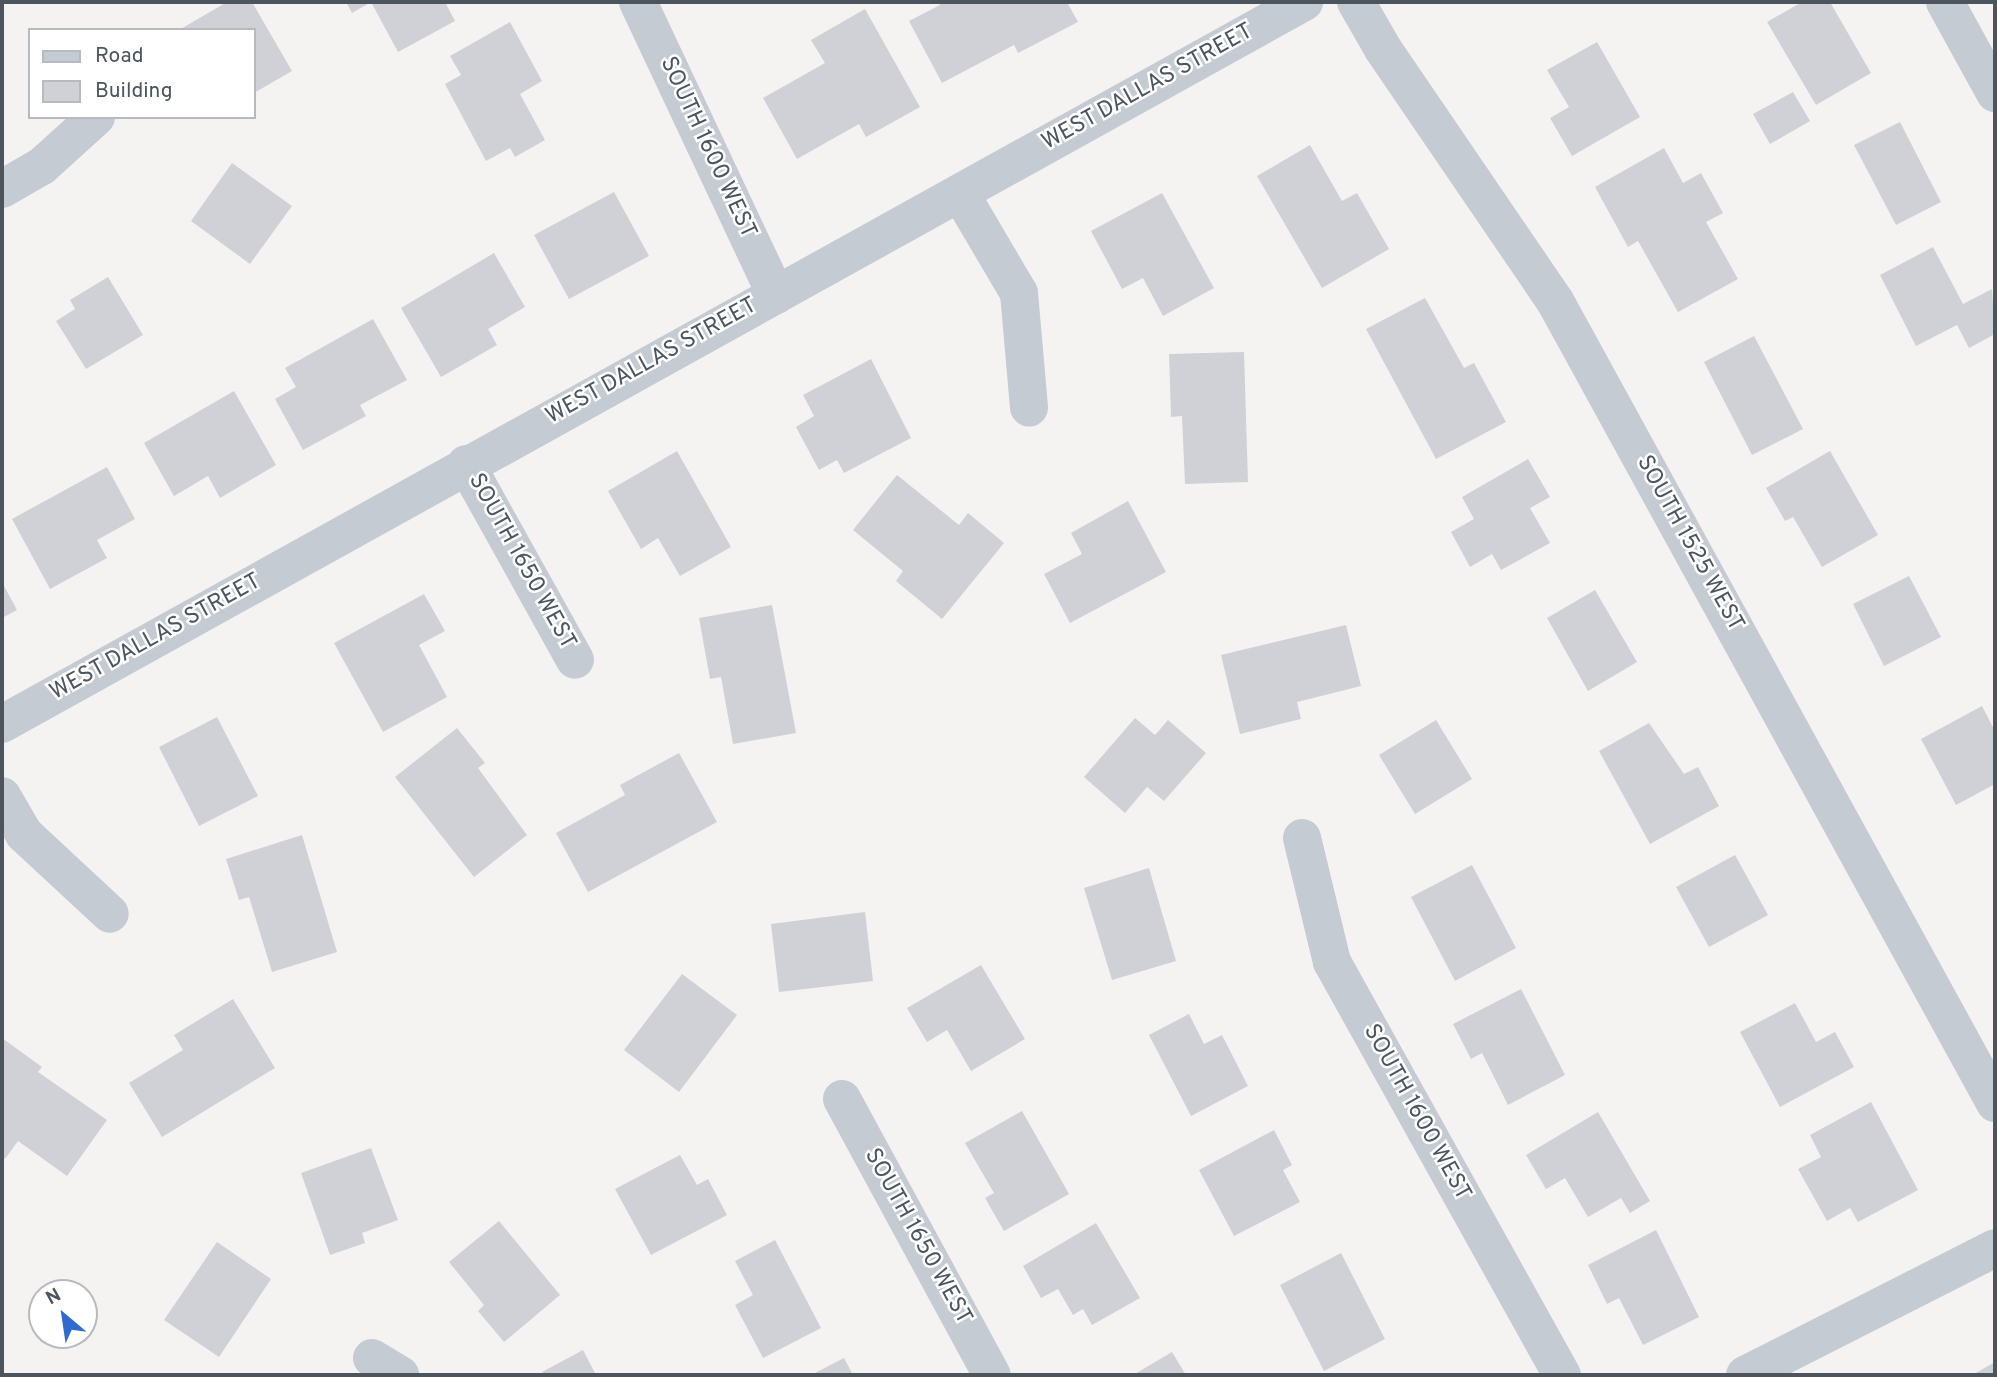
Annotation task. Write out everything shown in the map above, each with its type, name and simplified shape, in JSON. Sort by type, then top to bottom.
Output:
[{"type":"street","name":"SOUTH 1600 WEST","points":[[638,2],[776,295]]},
{"type":"street","name":"WEST DALLAS STREET","points":[[2,724],[466,464],[1304,2]]},
{"type":"street","name":"SOUTH 1525 WEST","points":[[1356,2],[1383,49],[1555,301],[1995,1103]]},
{"type":"street","points":[[1945,2],[1995,93]]},
{"type":"street","points":[[2,189],[42,166],[94,119]]},
{"type":"street","points":[[960,193],[1019,293],[1028,408]]},
{"type":"street","name":"SOUTH 1650 WEST","points":[[466,464],[575,660]]},
{"type":"street","points":[[2,796],[24,834],[110,914]]},
{"type":"street","name":"SOUTH 1600 WEST","points":[[1302,838],[1332,962],[1562,1375]]},
{"type":"street","name":"SOUTH 1650 WEST","points":[[842,1099],[992,1375]]},
{"type":"street","points":[[1745,1375],[1995,1248]]},
{"type":"building","points":[[227,2],[252,2],[292,71],[256,92],[256,28],[182,28]]},
{"type":"building","points":[[346,2],[371,2],[352,13]]},
{"type":"building","points":[[371,2],[445,2],[455,21],[398,52]]},
{"type":"building","points":[[938,2],[1067,2],[1078,22],[1018,53],[1014,45],[942,83],[909,21],[940,5]]},
{"type":"building","points":[[1802,2],[1830,2],[1871,73],[1816,105],[1767,22]]},
{"type":"building","points":[[865,9],[920,107],[866,137],[859,124],[797,159],[763,98],[825,63],[811,40]]},
{"type":"building","points":[[510,22],[542,81],[520,94],[545,140],[515,157],[510,148],[486,161],[445,84],[461,75],[450,56]]},
{"type":"building","points":[[1597,42],[1640,117],[1572,156],[1550,118],[1569,107],[1547,70]]},
{"type":"building","points":[[1793,92],[1810,121],[1770,144],[1753,114]]},
{"type":"building","points":[[1900,122],[1941,202],[1896,225],[1854,145]]},
{"type":"building","points":[[1310,145],[1342,201],[1357,193],[1389,249],[1322,288],[1257,176]]},
{"type":"building","points":[[1664,148],[1683,183],[1701,173],[1723,213],[1706,222],[1738,279],[1678,312],[1638,241],[1628,247],[1595,187]]},
{"type":"building","points":[[232,163],[292,206],[250,264],[191,221]]},
{"type":"building","points":[[614,192],[649,256],[569,299],[534,235]]},
{"type":"building","points":[[1162,193],[1214,288],[1163,316],[1143,278],[1122,289],[1091,231]]},
{"type":"building","points":[[1933,247],[1963,304],[1992,289],[1995,334],[1969,348],[1957,325],[1916,346],[1880,275]]},
{"type":"building","points":[[494,253],[525,307],[488,329],[497,345],[441,377],[401,308]]},
{"type":"building","points":[[108,277],[143,335],[86,369],[56,321],[75,309],[70,300]]},
{"type":"building","points":[[1425,298],[1464,368],[1474,363],[1506,422],[1436,459],[1366,329]]},
{"type":"building","points":[[373,319],[407,380],[360,405],[366,416],[303,450],[275,399],[296,387],[285,368]]},
{"type":"building","points":[[1754,336],[1803,429],[1752,455],[1704,362]]},
{"type":"building","points":[[1244,352],[1248,482],[1185,484],[1182,416],[1171,417],[1169,354]]},
{"type":"building","points":[[871,359],[911,438],[844,473],[837,460],[819,470],[796,427],[814,416],[803,395]]},
{"type":"building","points":[[234,391],[276,465],[220,498],[208,476],[174,496],[144,443]]},
{"type":"building","points":[[677,451],[731,547],[680,576],[658,538],[641,549],[608,491]]},
{"type":"building","points":[[1830,451],[1878,535],[1822,567],[1793,517],[1785,521],[1766,488]]},
{"type":"building","points":[[1528,459],[1550,497],[1530,508],[1550,543],[1501,570],[1492,554],[1470,567],[1451,532],[1474,519],[1462,497]]},
{"type":"building","points":[[107,467],[135,519],[97,540],[107,558],[50,589],[12,519]]},
{"type":"building","points":[[897,475],[959,525],[968,513],[1004,543],[942,619],[896,581],[903,571],[853,530]]},
{"type":"building","points":[[1128,501],[1166,572],[1070,623],[1044,574],[1082,554],[1071,533]]},
{"type":"building","points":[[1909,576],[1941,637],[1884,666],[1853,604]]},
{"type":"building","points":[[2,582],[17,610],[2,618]]},
{"type":"building","points":[[1595,590],[1637,662],[1588,691],[1547,618]]},
{"type":"building","points":[[424,594],[445,631],[419,645],[447,697],[383,732],[334,643]]},
{"type":"building","points":[[772,605],[796,733],[733,744],[721,677],[710,679],[699,618]]},
{"type":"building","points":[[1346,625],[1361,686],[1297,702],[1301,719],[1240,734],[1221,655]]},
{"type":"building","points":[[1982,706],[1995,731],[1995,784],[1956,805],[1921,739]]},
{"type":"building","points":[[217,717],[258,796],[199,826],[159,747]]},
{"type":"building","points":[[1135,718],[1155,735],[1168,720],[1206,753],[1164,801],[1147,787],[1125,813],[1084,777]]},
{"type":"building","points":[[1436,720],[1472,779],[1415,814],[1379,755]]},
{"type":"building","points":[[1649,723],[1684,774],[1698,767],[1719,806],[1650,844],[1599,751]]},
{"type":"building","points":[[457,728],[485,763],[478,768],[527,835],[474,877],[395,777]]},
{"type":"building","points":[[679,753],[717,822],[588,892],[556,833],[625,795],[620,785]]},
{"type":"building","points":[[302,835],[337,952],[272,972],[249,897],[239,900],[226,859]]},
{"type":"building","points":[[1735,855],[1768,915],[1709,947],[1676,887]]},
{"type":"building","points":[[1472,865],[1516,948],[1455,981],[1411,897]]},
{"type":"building","points":[[1149,868],[1176,961],[1112,980],[1084,888]]},
{"type":"building","points":[[865,912],[873,981],[779,992],[771,924]]},
{"type":"building","points":[[981,965],[1025,1039],[971,1071],[947,1030],[927,1042],[907,1008]]},
{"type":"building","points":[[682,974],[737,1015],[679,1092],[624,1050]]},
{"type":"building","points":[[1521,989],[1565,1075],[1508,1105],[1482,1053],[1471,1059],[1453,1024]]},
{"type":"building","points":[[233,999],[275,1068],[162,1137],[129,1083],[183,1050],[174,1035]]},
{"type":"building","points":[[1795,1003],[1816,1042],[1835,1032],[1854,1067],[1780,1107],[1740,1032]]},
{"type":"building","points":[[1189,1014],[1204,1044],[1222,1035],[1248,1086],[1191,1116],[1149,1035]]},
{"type":"building","points":[[2,1038],[42,1067],[38,1072],[107,1120],[67,1176],[18,1141],[5,1159],[2,1156]]},
{"type":"building","points":[[1871,1102],[1918,1190],[1858,1222],[1850,1208],[1827,1221],[1798,1169],[1821,1157],[1810,1135]]},
{"type":"building","points":[[1022,1111],[1069,1194],[1004,1231],[985,1198],[994,1193],[965,1143]]},
{"type":"building","points":[[1598,1112],[1650,1201],[1630,1213],[1621,1198],[1588,1217],[1565,1178],[1546,1189],[1526,1155]]},
{"type":"building","points":[[1274,1130],[1292,1165],[1283,1170],[1300,1202],[1234,1236],[1199,1170]]},
{"type":"building","points":[[371,1148],[398,1220],[362,1233],[365,1243],[330,1255],[301,1173]]},
{"type":"building","points":[[680,1155],[697,1185],[708,1179],[727,1215],[651,1255],[615,1189]]},
{"type":"building","points":[[499,1221],[560,1295],[504,1342],[478,1311],[484,1305],[449,1262]]},
{"type":"building","points":[[1096,1223],[1140,1298],[1092,1325],[1083,1309],[1073,1315],[1058,1289],[1041,1298],[1023,1266]]},
{"type":"building","points":[[1656,1230],[1699,1317],[1643,1345],[1619,1298],[1607,1304],[1588,1265]]},
{"type":"building","points":[[775,1240],[821,1328],[763,1358],[735,1305],[753,1295],[735,1261]]},
{"type":"building","points":[[217,1242],[271,1279],[219,1357],[164,1320]]},
{"type":"building","points":[[1341,1253],[1385,1339],[1324,1371],[1280,1285]]},
{"type":"building","points":[[583,1350],[596,1375],[544,1375],[542,1372]]},
{"type":"building","points":[[1172,1352],[1186,1375],[1133,1375]]},
{"type":"building","points":[[844,1358],[853,1375],[811,1375]]},
{"type":"building","points":[[1995,1362],[1995,1375],[1972,1375]]}]
